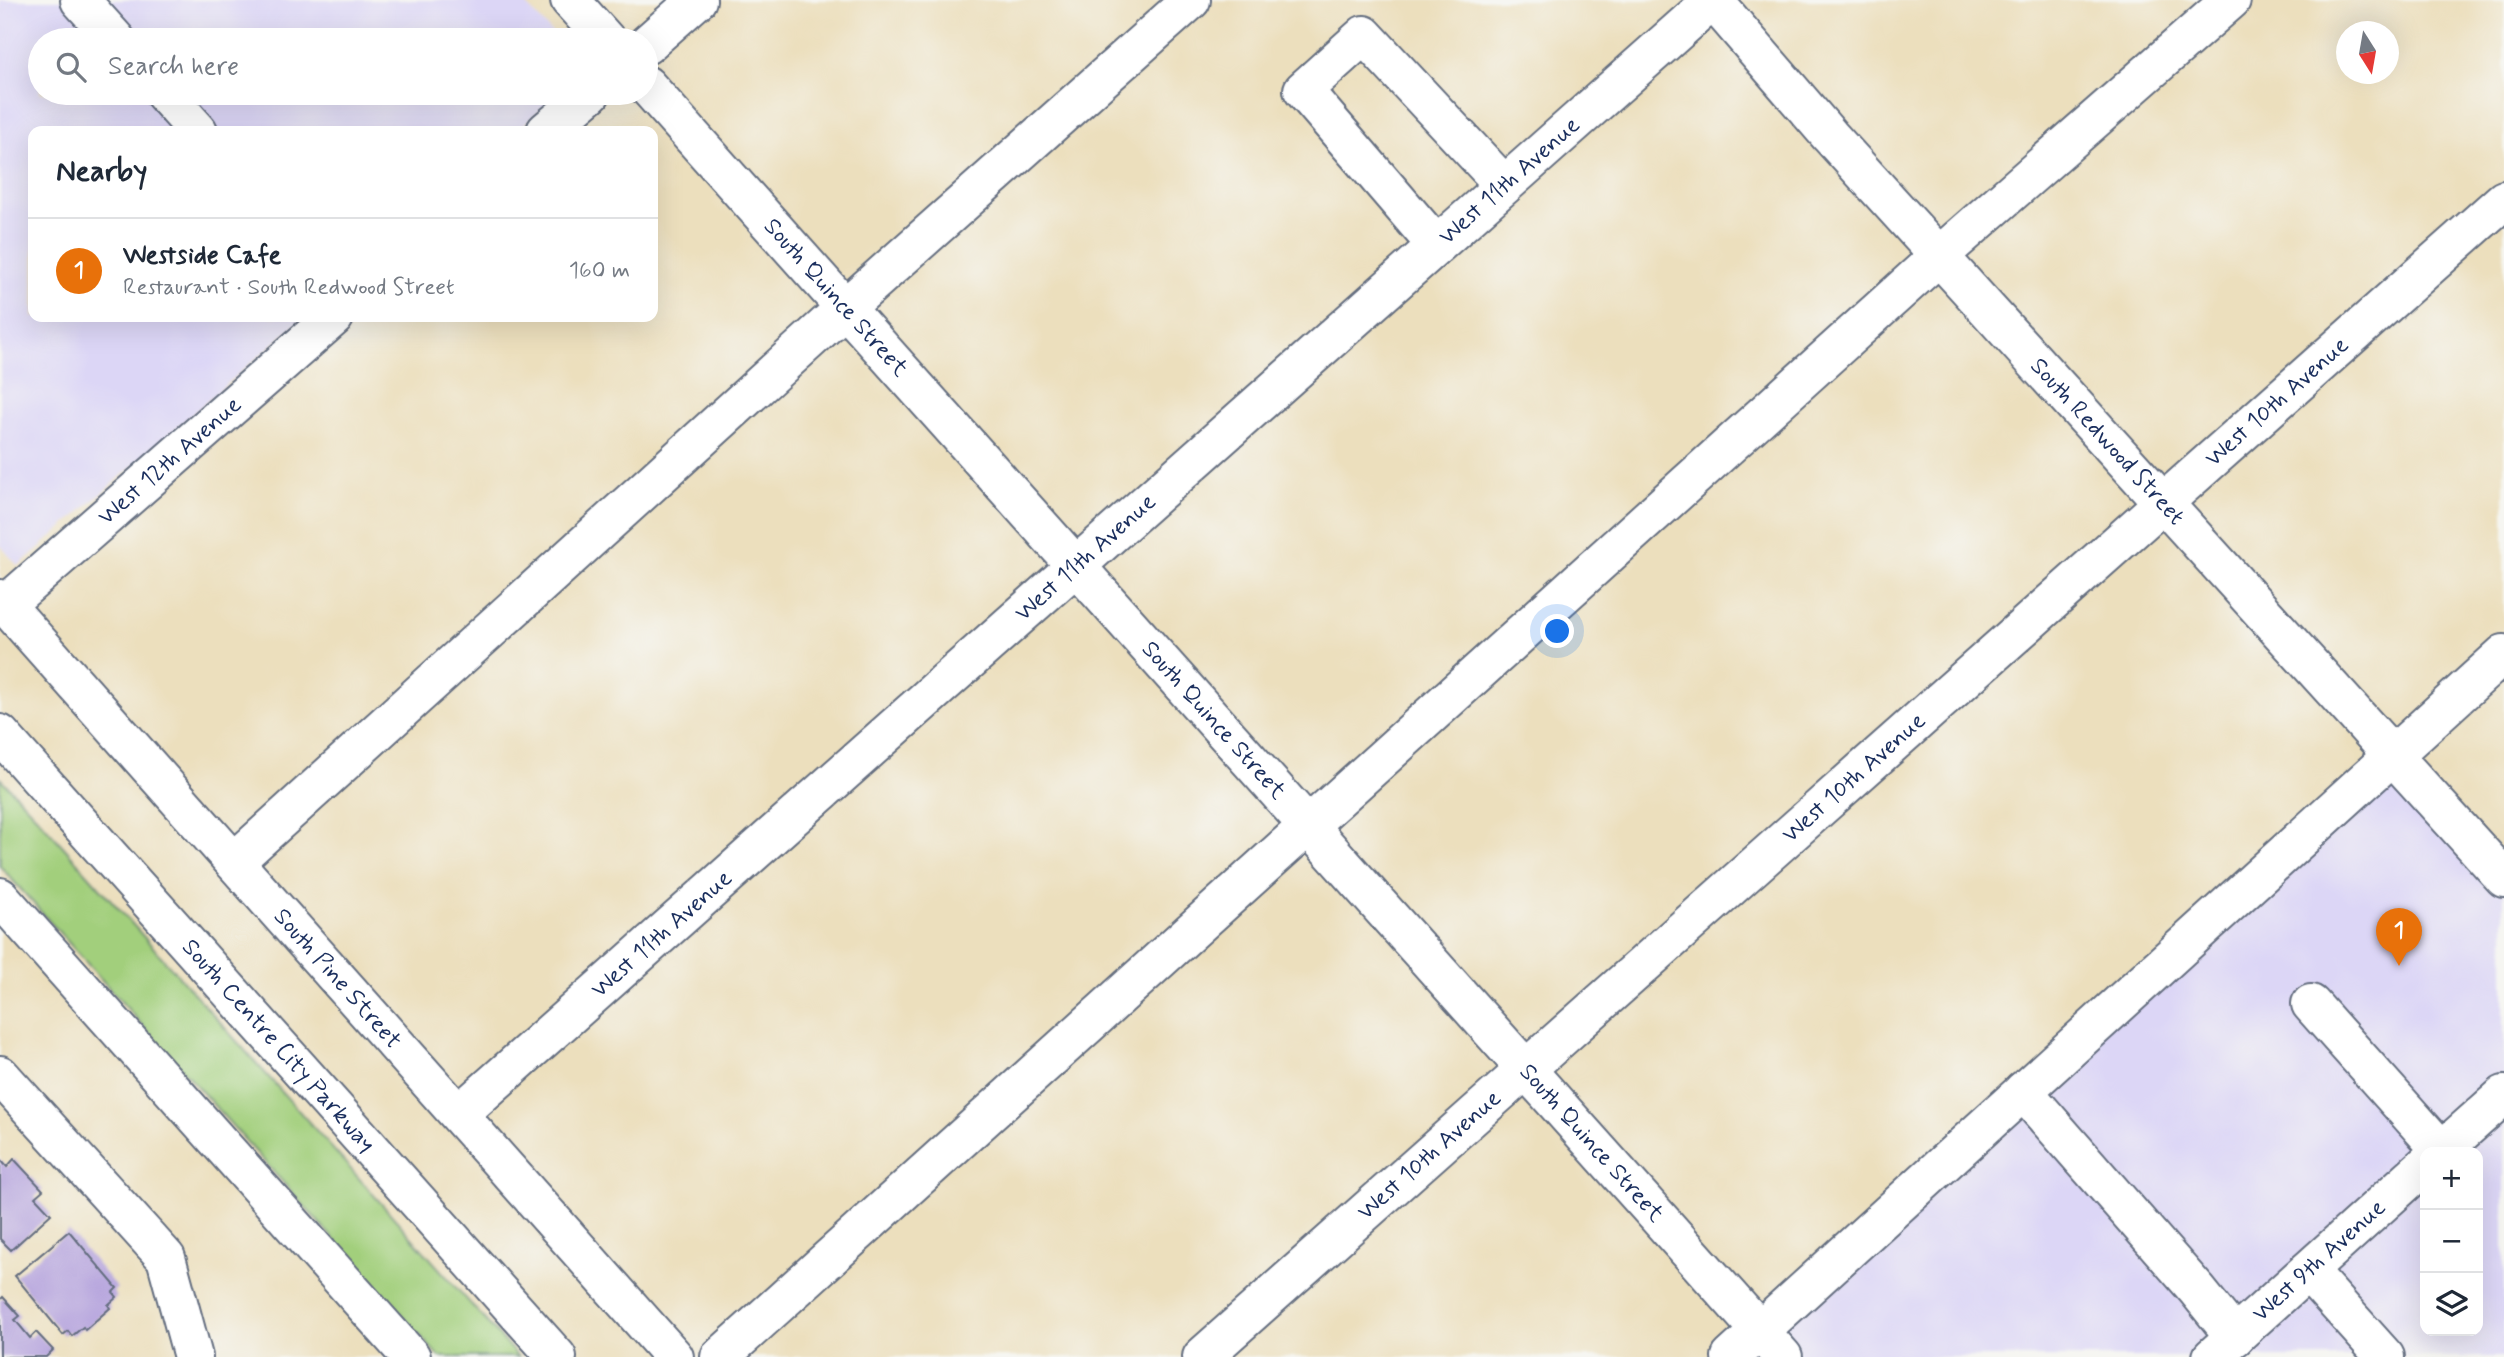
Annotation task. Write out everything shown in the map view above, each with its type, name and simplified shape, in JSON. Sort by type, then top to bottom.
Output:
[{"type":"main road","points":[[80,0],[106,28]]},
{"type":"main road","points":[[570,0],[595,28]]},
{"type":"main road","points":[[658,34],[697,0]]},
{"type":"main road","points":[[233,862],[845,308],[1191,0]]},
{"type":"main road","name":"West 11th Avenue","points":[[458,1114],[1713,0]]},
{"type":"main road","name":"South Redwood Street","points":[[1713,0],[1830,136],[2504,878]]},
{"type":"main road","points":[[720,1357],[1940,255],[2231,0]]},
{"type":"main road","points":[[1436,245],[1303,90],[1364,35],[1504,186]]},
{"type":"main road","name":"South Quince Street","points":[[658,98],[1772,1344]]},
{"type":"main road","points":[[175,105],[194,126]]},
{"type":"main road","points":[[552,126],[576,105]]},
{"type":"main road","name":"West 10th Avenue","points":[[1202,1357],[2504,200]]},
{"type":"main road","name":"West 12th Avenue","points":[[2,602],[328,322]]},
{"type":"main road","name":"South Pine Street","points":[[2,602],[674,1357]]},
{"type":"main road","points":[[1731,1357],[1772,1344],[2023,1091],[2504,654]]},
{"type":"main road","name":"South Centre City Parkway","points":[[0,734],[557,1357]]},
{"type":"main road","points":[[0,897],[411,1357]]},
{"type":"main road","points":[[2311,1003],[2429,1147]]},
{"type":"main road","points":[[0,1075],[166,1258],[193,1357]]},
{"type":"main road","points":[[2023,1091],[2197,1290],[2224,1347]]},
{"type":"main road","name":"West 9th Avenue","points":[[2446,1147],[2504,1095]]},
{"type":"main road","name":"West 9th Avenue","points":[[2224,1347],[2420,1170]]},
{"type":"main road","points":[[2308,1271],[2385,1357]]},
{"type":"shaded area","points":[[0,0],[522,0],[548,28],[28,28],[28,105],[546,105],[522,126],[28,126],[28,322],[298,322],[18,566],[0,545]]},
{"type":"shaded area","points":[[2391,755],[2504,878],[2504,1357],[1732,1357]]},
{"type":"green space","points":[[0,778],[518,1357],[439,1357],[0,866]]},
{"type":"building","points":[[0,1159],[7,1167],[14,1159],[43,1190],[35,1197],[51,1214],[11,1250],[0,1239]]},
{"type":"building","points":[[69,1231],[117,1288],[113,1292],[117,1297],[108,1305],[110,1308],[85,1330],[83,1327],[72,1336],[68,1331],[63,1335],[15,1276]]},
{"type":"building","points":[[3,1297],[20,1316],[15,1320],[30,1338],[36,1332],[53,1350],[46,1357],[0,1357],[0,1300]]},
{"type":"place","name":"Westside Cafe","points":[[2399,966]]}]
